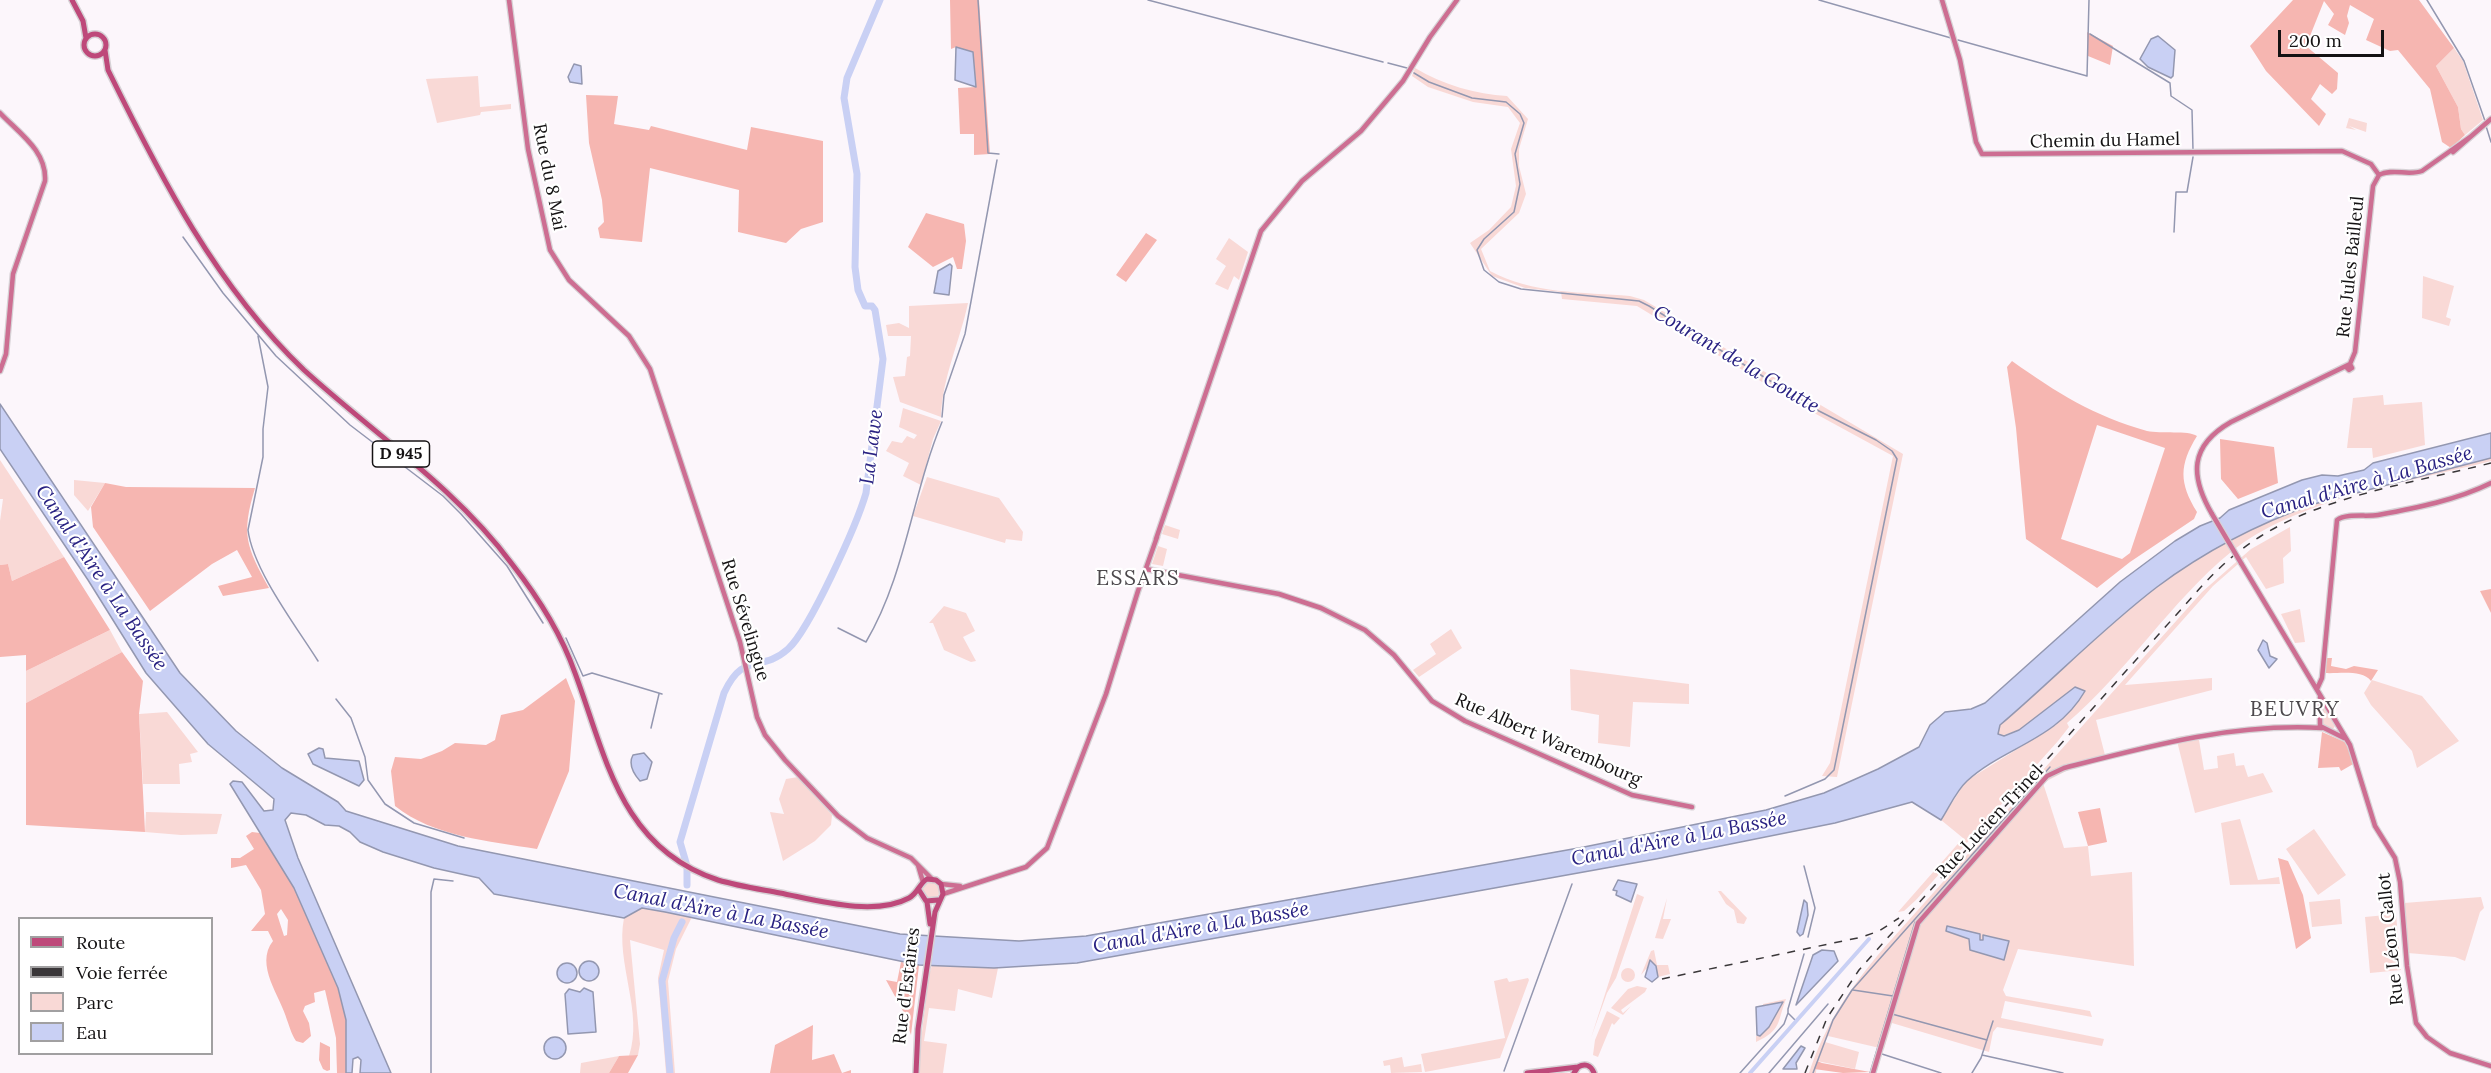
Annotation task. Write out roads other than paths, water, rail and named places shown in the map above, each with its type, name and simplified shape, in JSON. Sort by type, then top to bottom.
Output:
[{"type":"main road","points":[[72,0],[83,21],[105,40],[105,50],[94,56],[84,50],[86,38],[83,21]]},
{"type":"main road","points":[[86,38],[95,33]]},
{"type":"main road","name":"D 945","points":[[105,50],[108,70]]},
{"type":"main road","name":"D 945","points":[[94,56],[108,70],[179,208],[208,256],[251,314],[304,370],[480,525],[533,592],[552,623],[575,672],[617,792],[649,836],[695,870],[737,884],[838,904],[861,906],[902,900],[926,901]]},
{"type":"main road","points":[[932,879],[941,884],[943,894],[938,900],[926,901],[919,890],[923,882],[932,879]]},
{"type":"main road","name":"D 945","points":[[902,900],[919,890]]},
{"type":"main road","name":"Rue d'Estaires","points":[[930,933],[938,900]]},
{"type":"main road","name":"Rue d'Estaires","points":[[926,901],[930,912],[930,933]]},
{"type":"main road","points":[[914,1073],[930,933]]},
{"type":"main road","points":[[1527,1073],[1576,1070],[1589,1066],[1594,1073]]},
{"type":"main road","points":[[1542,1073],[1558,1073]]},
{"type":"street","name":"Rue du 8 Mai","points":[[509,0],[528,149],[550,250],[562,273],[580,293],[622,329]]},
{"type":"street","points":[[943,894],[1016,871],[1034,862],[1047,848],[1102,702],[1252,251],[1261,231],[1290,196],[1320,166],[1361,131],[1411,70],[1422,49],[1457,0]]},
{"type":"street","name":"Chemin du Hamel","points":[[1942,0],[1960,60],[1976,142],[1982,154],[2342,152],[2371,164],[2379,175]]},
{"type":"street","points":[[0,113],[41,155],[46,169],[45,181],[12,279],[6,354],[0,371]]},
{"type":"street","points":[[2379,175],[2386,172],[2415,174],[2460,147],[2487,123]]},
{"type":"street","name":"Rue Jules Bailleul","points":[[2348,365],[2355,352],[2373,186],[2379,175]]},
{"type":"street","name":"Rue Sévelingue","points":[[622,329],[644,357],[655,381],[745,662],[757,717],[774,748],[853,829],[916,862],[932,879]]},
{"type":"street","name":"Rue Léon Gallot","points":[[2348,365],[2231,422],[2213,434],[2202,450],[2196,469],[2198,487],[2327,705],[2354,755],[2375,826],[2391,850],[2398,867],[2403,936],[2416,1023],[2427,1038],[2450,1053],[2491,1066]]},
{"type":"street","points":[[2317,689],[2321,673],[2336,523],[2340,518],[2366,517],[2409,508],[2461,495],[2491,483]]},
{"type":"street","name":"Rue Albert Warembourg","points":[[1146,569],[1279,594],[1321,608],[1365,630],[1394,655],[1432,702],[1465,721],[1632,795],[1692,807]]},
{"type":"street","points":[[2313,683],[2321,673]]},
{"type":"street","points":[[2320,695],[2318,726],[2344,738]]},
{"type":"street","points":[[2319,706],[2327,705]]},
{"type":"street","name":"Rue Lucien Trinel","points":[[1873,1073],[1918,922],[2047,776],[2064,768],[2190,736],[2271,727],[2318,726]]},
{"type":"street","points":[[2333,733],[2338,727]]},
{"type":"street","points":[[916,862],[923,882]]},
{"type":"street","points":[[941,884],[963,886]]},
{"type":"water","points":[[2158,36],[2175,50],[2171,78],[2148,67],[2140,59],[2151,39]]},
{"type":"water","points":[[956,47],[973,52],[976,87],[955,80]]},
{"type":"water","points":[[574,64],[581,66],[582,84],[570,82],[568,77]]},
{"type":"water","points":[[950,264],[952,266],[949,295],[934,293],[938,271]]},
{"type":"water","name":"Canal d'Aire à La Bassée","points":[[0,404],[180,673],[236,731],[282,768],[338,802],[346,811],[458,846],[900,934],[1019,941],[1086,936],[1584,847],[1766,810],[1824,793],[1878,769],[1919,747],[1930,725],[1945,712],[1971,709],[1985,703],[2120,582],[2175,541],[2200,526],[2220,518],[2229,510],[2302,480],[2364,470],[2373,463],[2491,433],[2491,458],[2314,504],[2272,520],[2194,562],[2137,603],[2000,725],[1998,734],[2004,736],[2019,730],[2075,687],[2085,691],[2060,721],[2029,742],[1997,759],[1967,781],[1941,820],[1912,802],[1835,823],[1656,859],[1077,963],[994,968],[919,965],[642,908],[624,918],[494,894],[479,878],[434,868],[383,852],[360,842],[350,832],[339,826],[325,825],[306,815],[291,813],[285,820],[298,858],[391,1073],[360,1073],[361,1060],[358,1057],[353,1059],[352,1073],[346,1073],[346,1020],[338,988],[294,888],[230,784],[233,781],[242,782],[264,811],[273,810],[274,799],[208,744],[146,673],[88,580],[0,449]]},
{"type":"water","points":[[2263,640],[2267,643],[2270,656],[2277,659],[2269,668],[2258,650]]},
{"type":"water","points":[[319,748],[323,749],[325,758],[359,761],[364,780],[359,786],[313,764],[308,754]]},
{"type":"water","points":[[644,753],[652,762],[647,779],[640,781],[633,772],[631,762],[633,755]]},
{"type":"water","points":[[1618,880],[1637,884],[1631,902],[1616,895],[1617,891],[1613,890]]},
{"type":"water","points":[[1804,900],[1807,903],[1808,915],[1803,934],[1800,936],[1797,932]]},
{"type":"water","points":[[1947,926],[1980,934],[1980,940],[1983,940],[1983,935],[2009,941],[2004,960],[1970,950],[1969,939],[1946,931]]},
{"type":"water","points":[[1822,950],[1834,951],[1838,961],[1796,1005],[1813,955]]},
{"type":"water","points":[[1650,960],[1656,966],[1658,977],[1652,982],[1645,977]]},
{"type":"water","points":[[589,961],[596,964],[599,971],[596,978],[589,981],[582,978],[579,971],[582,964]]},
{"type":"water","points":[[567,963],[574,966],[577,973],[574,980],[567,983],[560,980],[557,973],[560,966]]},
{"type":"water","points":[[584,988],[593,992],[596,1032],[568,1034],[565,994],[569,989],[580,992]]},
{"type":"water","points":[[1783,1002],[1769,1027],[1760,1036],[1757,1035],[1756,1007]]},
{"type":"water","points":[[555,1037],[563,1040],[566,1048],[563,1056],[555,1059],[547,1056],[544,1048],[547,1040]]},
{"type":"water","points":[[1801,1046],[1805,1048],[1796,1063],[1797,1069],[1783,1069]]},
{"type":"waterway","name":"La Lawe","points":[[687,885],[687,866],[680,842],[724,693],[738,672],[753,664],[778,656],[797,638],[832,575],[866,493],[883,359],[875,310],[872,306],[865,306],[858,290],[855,267],[857,174],[844,98],[847,78],[880,0]]},
{"type":"waterway","points":[[978,0],[988,153],[999,154]]},
{"type":"waterway","name":"Courant de la Goutte","points":[[1148,0],[1383,62]]},
{"type":"waterway","points":[[1819,0],[1951,38]]},
{"type":"waterway","points":[[1958,40],[2087,76],[2089,0]]},
{"type":"waterway","points":[[2427,0],[2464,61],[2485,121]]},
{"type":"waterway","points":[[2090,34],[2170,83],[2171,96],[2192,110],[2193,150]]},
{"type":"waterway","name":"Courant de la Goutte","points":[[1388,63],[1407,68]]},
{"type":"waterway","name":"Courant de la Goutte","points":[[1414,73],[1429,82],[1472,98],[1506,102],[1520,114],[1524,123],[1515,154],[1520,184],[1514,212],[1484,239],[1477,250],[1484,270],[1499,282],[1521,289],[1639,301],[1819,411],[1876,440],[1892,451],[1897,459],[1834,770],[1825,779],[1785,796]]},
{"type":"waterway","points":[[2486,126],[2491,142]]},
{"type":"waterway","points":[[2174,232],[2176,192],[2187,192],[2193,157]]},
{"type":"waterway","points":[[942,417],[944,395],[965,334],[997,160]]},
{"type":"waterway","points":[[183,237],[223,293],[276,356],[350,425],[443,496],[461,514],[507,566],[543,623]]},
{"type":"waterway","points":[[258,336],[268,387],[263,429],[263,457],[248,530],[258,562],[267,580],[318,661]]},
{"type":"waterway","points":[[838,628],[866,642],[880,616],[900,561],[923,477],[942,422]]},
{"type":"waterway","points":[[566,638],[583,676],[592,673],[662,694]]},
{"type":"waterway","points":[[651,728],[659,694]]},
{"type":"waterway","points":[[336,699],[351,718],[365,757],[368,780],[385,804],[414,823],[464,838]]},
{"type":"waterway","points":[[1813,1073],[1833,1020],[1852,990],[2050,767]]},
{"type":"waterway","name":"Courant de la Goutte","points":[[1804,866],[1815,908],[1808,937]]},
{"type":"waterway","points":[[431,1073],[431,892],[434,879],[453,881]]},
{"type":"waterway","points":[[1504,1071],[1572,884]]},
{"type":"waterway","name":"La Lawe","points":[[670,1073],[662,981],[674,938],[682,922]]},
{"type":"waterway","points":[[1870,1073],[1915,922]]},
{"type":"waterway","points":[[1750,1073],[1869,939]]},
{"type":"waterway","name":"Courant de la Goutte","points":[[1796,1021],[1788,1013],[1788,1009],[1804,954]]},
{"type":"waterway","points":[[1853,990],[1893,996]]},
{"type":"waterway","points":[[1769,1073],[1828,1004]]},
{"type":"waterway","points":[[1740,1073],[1784,1024],[1788,1013]]},
{"type":"waterway","points":[[1892,1014],[1987,1040]]},
{"type":"waterway","points":[[1972,1073],[1981,1058],[1993,1021]]},
{"type":"waterway","points":[[1882,1054],[1941,1073]]},
{"type":"waterway","points":[[1982,1055],[2063,1073]]},
{"type":"railway","points":[[1805,1073],[1827,1018],[1859,970],[2225,563],[2261,536],[2314,510],[2373,491],[2491,463]]},
{"type":"railway","points":[[1662,979],[1862,937],[1879,931],[1899,918]]},
{"type":"district","name":"ESSARS","points":[[1138,579]]},
{"type":"district","name":"BEUVRY","points":[[2295,710]]}]
